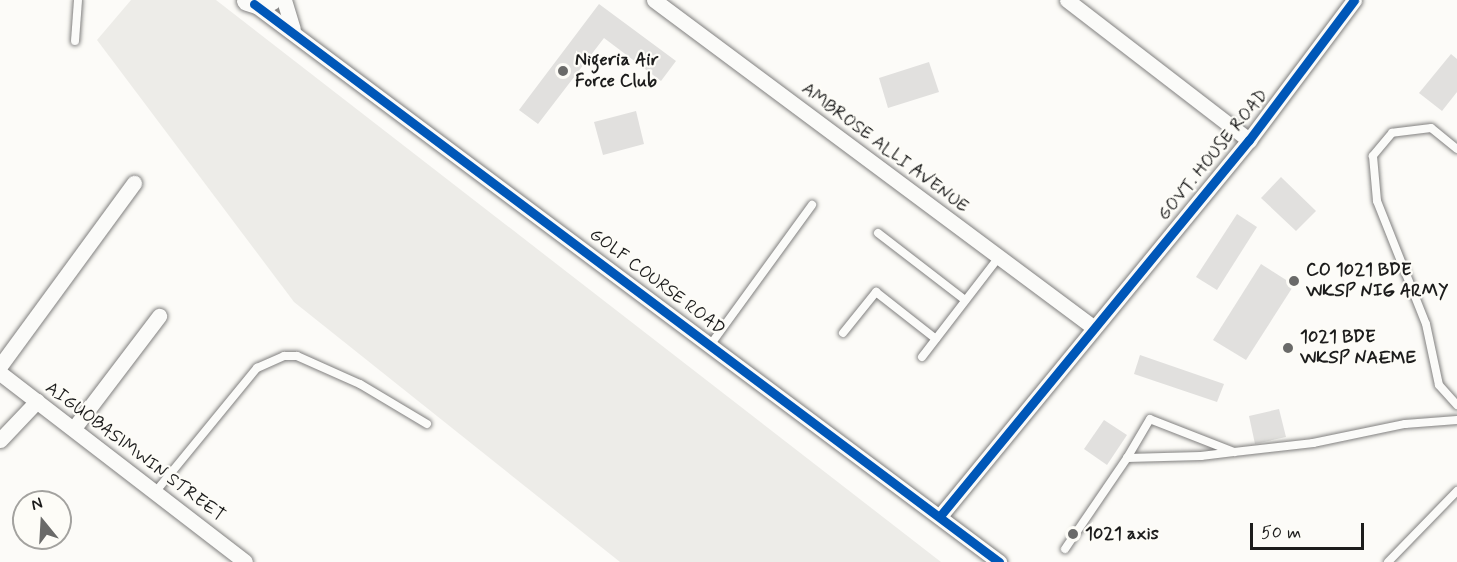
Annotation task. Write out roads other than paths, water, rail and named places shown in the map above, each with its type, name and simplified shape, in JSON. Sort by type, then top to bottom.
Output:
[{"type":"street","points":[[284,0],[293,29]]},
{"type":"street","name":"AMBROSE ALLI AVENUE","points":[[654,0],[1093,327]]},
{"type":"street","points":[[1067,0],[1249,140]]},
{"type":"street","name":"GOVT. HOUSE ROAD","points":[[940,516],[1249,140],[1354,0]]},
{"type":"street","name":"GOLF COURSE ROAD","points":[[257,1],[273,22],[293,29],[999,562]]},
{"type":"street","points":[[0,366],[134,183]]},
{"type":"street","points":[[74,428],[159,316]]},
{"type":"street","name":"AIGUOBASIMWIN STREET","points":[[0,373],[156,490],[245,562]]},
{"type":"street","points":[[0,440],[37,401]]},
{"type":"lane","points":[[75,41],[78,0]]},
{"type":"lane","points":[[1457,149],[1431,128],[1392,133],[1373,156],[1377,201],[1426,324],[1439,385],[1457,405]]},
{"type":"lane","points":[[711,344],[812,205]]},
{"type":"lane","points":[[878,233],[965,300]]},
{"type":"lane","points":[[922,357],[999,256]]},
{"type":"lane","points":[[843,333],[876,292],[936,339]]},
{"type":"lane","points":[[156,490],[257,368],[284,356],[297,356],[360,384],[427,424]]},
{"type":"lane","points":[[1065,549],[1127,458],[1150,419],[1234,452]]},
{"type":"lane","points":[[1127,458],[1234,452],[1457,420]]},
{"type":"lane","points":[[1388,562],[1457,492]]},
{"type":"place","name":"Nigeria Air Force Club","points":[[563,71]]},
{"type":"place","name":"CO 1021 BDE WKSP NIG ARMY","points":[[1294,281]]},
{"type":"place","name":"1021 BDE WKSP NAEME","points":[[1288,348]]},
{"type":"place","name":"1021 axis","points":[[1073,534]]}]
